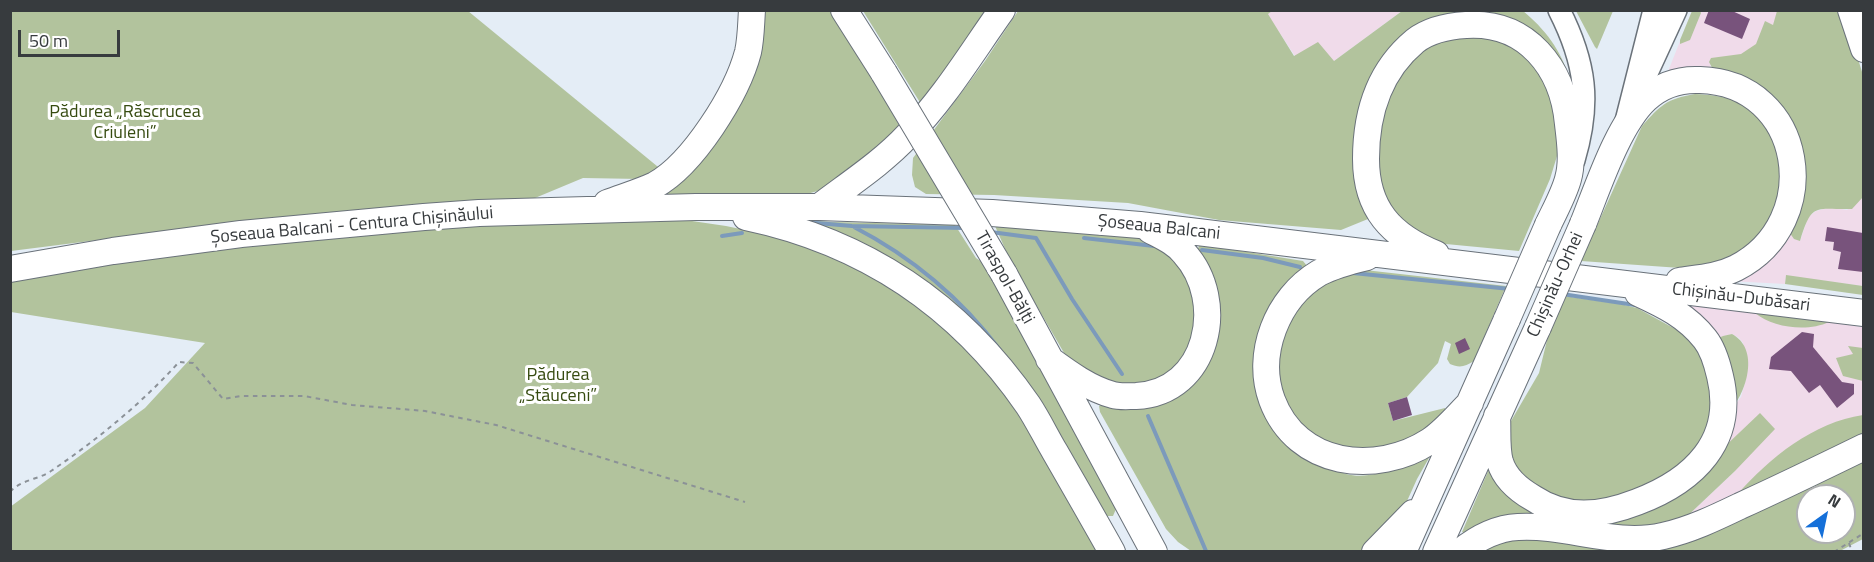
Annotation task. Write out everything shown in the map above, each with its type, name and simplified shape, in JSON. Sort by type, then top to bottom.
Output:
[{"type":"highway","points":[[589,210],[655,184],[678,168],[698,146],[733,91],[741,73],[749,50],[752,10]]},
{"type":"highway","name":"Tiraspol-Bălți","points":[[844,10],[1004,274],[1154,552]]},
{"type":"highway","points":[[819,207],[888,155],[910,134],[1002,10]]},
{"type":"highway","points":[[1851,10],[1863,49]]},
{"type":"highway","points":[[1464,265],[1411,243],[1388,225],[1374,202],[1366,170],[1366,140],[1376,94],[1385,75],[1398,57],[1417,40],[1437,30],[1455,25],[1475,24],[1500,26],[1523,38],[1534,47],[1551,70],[1564,100],[1570,137],[1569,178]]},
{"type":"highway","points":[[1623,130],[1645,100],[1667,85],[1692,80],[1721,82],[1751,95],[1768,109],[1785,136],[1791,157],[1793,174],[1789,207],[1781,227],[1757,256],[1717,276],[1650,287]]},
{"type":"highway","name":"Chișinău-Orhei","points":[[1436,552],[1538,327],[1623,130]]},
{"type":"highway","name":"Chișinău-Orhei","points":[[1403,552],[1569,178]]},
{"type":"highway","points":[[696,207],[801,230],[855,253],[911,285],[953,318],[982,346],[1029,406],[1112,552]]},
{"type":"highway","name":"Șoseaua Balcani - Centura Chișinăului","points":[[10,269],[113,251],[252,233],[479,213],[696,207]]},
{"type":"highway","name":"Șoseaua Balcani","points":[[696,207],[819,207],[992,213],[1140,225],[1619,284]]},
{"type":"highway","points":[[1049,359],[1104,393],[1124,397],[1153,394],[1168,388],[1197,358],[1204,339],[1208,317],[1208,306],[1201,278],[1179,247],[1140,225]]},
{"type":"highway","points":[[1381,254],[1347,262],[1320,273],[1298,290],[1283,309],[1272,330],[1267,351],[1268,385],[1279,413],[1290,429],[1311,448],[1340,460],[1370,462],[1405,454],[1432,440],[1470,403]]},
{"type":"highway","points":[[1497,416],[1500,462],[1507,475],[1516,486],[1540,503],[1569,514],[1599,514],[1627,506],[1668,489],[1699,465],[1714,443],[1723,409],[1723,388],[1713,352],[1696,329],[1671,308],[1619,284]]},
{"type":"highway","name":"Chișinău-Dubăsari","points":[[1619,284],[1863,313]]},
{"type":"highway","points":[[1460,552],[1473,542],[1492,533],[1517,527],[1618,538],[1662,537],[1699,525],[1863,447]]},
{"type":"highway","points":[[1375,552],[1430,492]]},
{"type":"highway","points":[[1141,527],[1174,552]]},
{"type":"main road","name":"Chișinău-Orhei","points":[[1559,10],[1579,56],[1584,88],[1583,124],[1569,178]]},
{"type":"main road","name":"Chișinău-Orhei","points":[[1623,130],[1654,10]]},
{"type":"main road","points":[[1631,106],[1676,10]]},
{"type":"path","points":[[10,492],[18,484],[49,473],[107,429],[179,362],[193,363],[223,399],[241,396],[304,396],[352,405],[425,411],[496,425],[745,502]]},
{"type":"path","points":[[1834,552],[1847,544]]},
{"type":"shaded area","points":[[1272,10],[1402,11],[1334,61],[1295,56],[1267,14]]},
{"type":"shaded area","points":[[1692,11],[1785,11],[1742,61],[1710,65],[1716,75],[1665,79]]},
{"type":"shaded area","points":[[1863,197],[1863,286],[1786,276],[1785,284],[1730,281],[1787,229],[1800,241],[1808,217],[1816,211],[1831,207],[1847,210]]},
{"type":"shaded area","points":[[1673,301],[1863,327],[1863,438],[1680,523],[1735,471],[1719,452],[1730,411],[1741,397],[1746,379],[1743,343],[1739,338],[1732,334],[1714,340]]},
{"type":"green space","name":"Pădurea „Răscrucea Criuleni”","points":[[10,11],[468,11],[663,171],[641,179],[583,178],[535,198],[264,219],[11,251]]},
{"type":"green space","points":[[760,11],[831,11],[858,49],[900,127],[835,186],[807,194],[647,201],[689,167]]},
{"type":"green space","points":[[863,11],[985,11],[921,104]]},
{"type":"green space","points":[[1018,11],[1272,11],[1268,14],[1294,56],[1318,42],[1334,61],[1402,11],[1523,11],[1551,41],[1562,59],[1569,78],[1481,16],[1383,64],[1368,219],[1341,230],[1219,220],[1128,203],[994,195],[926,194],[915,187],[912,175],[913,158],[985,61]]},
{"type":"green space","points":[[1576,11],[1613,11],[1597,49],[1595,47]]},
{"type":"green space","points":[[1692,11],[1701,13],[1690,40],[1680,44],[1680,40]]},
{"type":"green space","points":[[1777,11],[1843,11],[1863,75],[1863,197],[1852,209],[1817,210],[1808,219],[1800,241],[1794,239],[1787,229],[1800,161],[1716,75],[1709,62],[1711,58],[1741,54],[1756,44],[1765,21],[1773,25]]},
{"type":"green space","points":[[1463,32],[1508,38],[1550,85],[1561,143],[1550,179],[1519,251],[1425,242],[1380,202],[1373,177],[1378,106],[1418,48]]},
{"type":"green space","points":[[1695,94],[1732,99],[1754,112],[1788,165],[1769,234],[1709,270],[1581,261],[1642,126],[1665,104],[1677,98]]},
{"type":"green space","name":"Pădurea „Stăuceni”","points":[[582,220],[692,221],[726,226],[793,240],[872,269],[986,360],[1103,551],[11,552],[10,507],[145,408],[205,343],[11,312],[11,277],[130,257],[437,227]]},
{"type":"green space","points":[[804,220],[955,225],[976,258],[982,262],[1051,384],[1116,509],[1113,516],[1107,516],[1091,504],[1014,373],[804,226]]},
{"type":"green space","points":[[995,226],[1153,239],[1188,270],[1199,322],[1179,366],[1148,387],[1102,386],[1067,358],[1010,260]]},
{"type":"green space","points":[[1199,246],[1303,261],[1308,267],[1259,354],[1319,464],[1346,474],[1368,475],[1390,469],[1430,448],[1433,451],[1403,510],[1361,551],[1191,551],[1178,542],[1166,529],[1100,412],[1099,406],[1198,368],[1196,253]]},
{"type":"green space","points":[[1356,269],[1506,286],[1474,361],[1462,366],[1450,364],[1447,359],[1451,344],[1445,341],[1438,363],[1407,397],[1388,403],[1393,421],[1445,408],[1446,416],[1407,445],[1345,451],[1303,433],[1279,394],[1279,342],[1300,302],[1326,282]]},
{"type":"green space","points":[[1786,275],[1863,286],[1863,295],[1785,284]]},
{"type":"green space","points":[[1564,296],[1637,308],[1688,336],[1710,364],[1715,416],[1684,471],[1613,502],[1563,505],[1515,472],[1508,440],[1511,421],[1539,373],[1549,332]]},
{"type":"green space","points":[[1755,313],[1829,322],[1811,327],[1791,327],[1771,322]]},
{"type":"green space","points":[[1732,334],[1741,341],[1746,350],[1748,371],[1741,393],[1730,411],[1714,340]]},
{"type":"green space","points":[[1848,346],[1863,348],[1863,381],[1843,376],[1836,358],[1853,354]]},
{"type":"green space","points":[[1760,413],[1775,429],[1680,523],[1669,526],[1462,532],[1489,469],[1594,523],[1719,452]]},
{"type":"green space","points":[[1863,415],[1863,438],[1737,495],[1763,468],[1794,444],[1827,425]]},
{"type":"green space","points":[[1863,454],[1863,539],[1856,543],[1856,484],[1796,484],[1796,544],[1853,544],[1840,551],[1469,552],[1501,538],[1611,544]]},
{"type":"building","points":[[1709,10],[1730,10],[1750,19],[1742,39],[1704,23]]},
{"type":"building","points":[[1827,227],[1863,233],[1863,272],[1838,269],[1841,252],[1833,250],[1834,242],[1825,241]]},
{"type":"building","points":[[1802,332],[1814,334],[1813,347],[1842,382],[1854,384],[1854,394],[1837,408],[1820,385],[1809,393],[1791,371],[1769,369],[1771,357]]},
{"type":"building","points":[[1465,338],[1470,349],[1459,354],[1455,343]]},
{"type":"building","points":[[1407,397],[1412,415],[1393,421],[1388,403]]},
{"type":"waterway","points":[[805,222],[852,226],[965,228]]},
{"type":"waterway","points":[[854,227],[896,251],[934,280],[952,296],[1000,350]]},
{"type":"waterway","points":[[991,232],[1036,238],[1072,299],[1122,374]]},
{"type":"waterway","points":[[722,236],[742,233]]},
{"type":"waterway","points":[[1084,238],[1154,246]]},
{"type":"waterway","points":[[1202,250],[1263,258],[1300,267]]},
{"type":"waterway","points":[[1353,273],[1510,289]]},
{"type":"waterway","points":[[1562,294],[1635,305]]},
{"type":"waterway","points":[[1148,416],[1206,551]]}]
